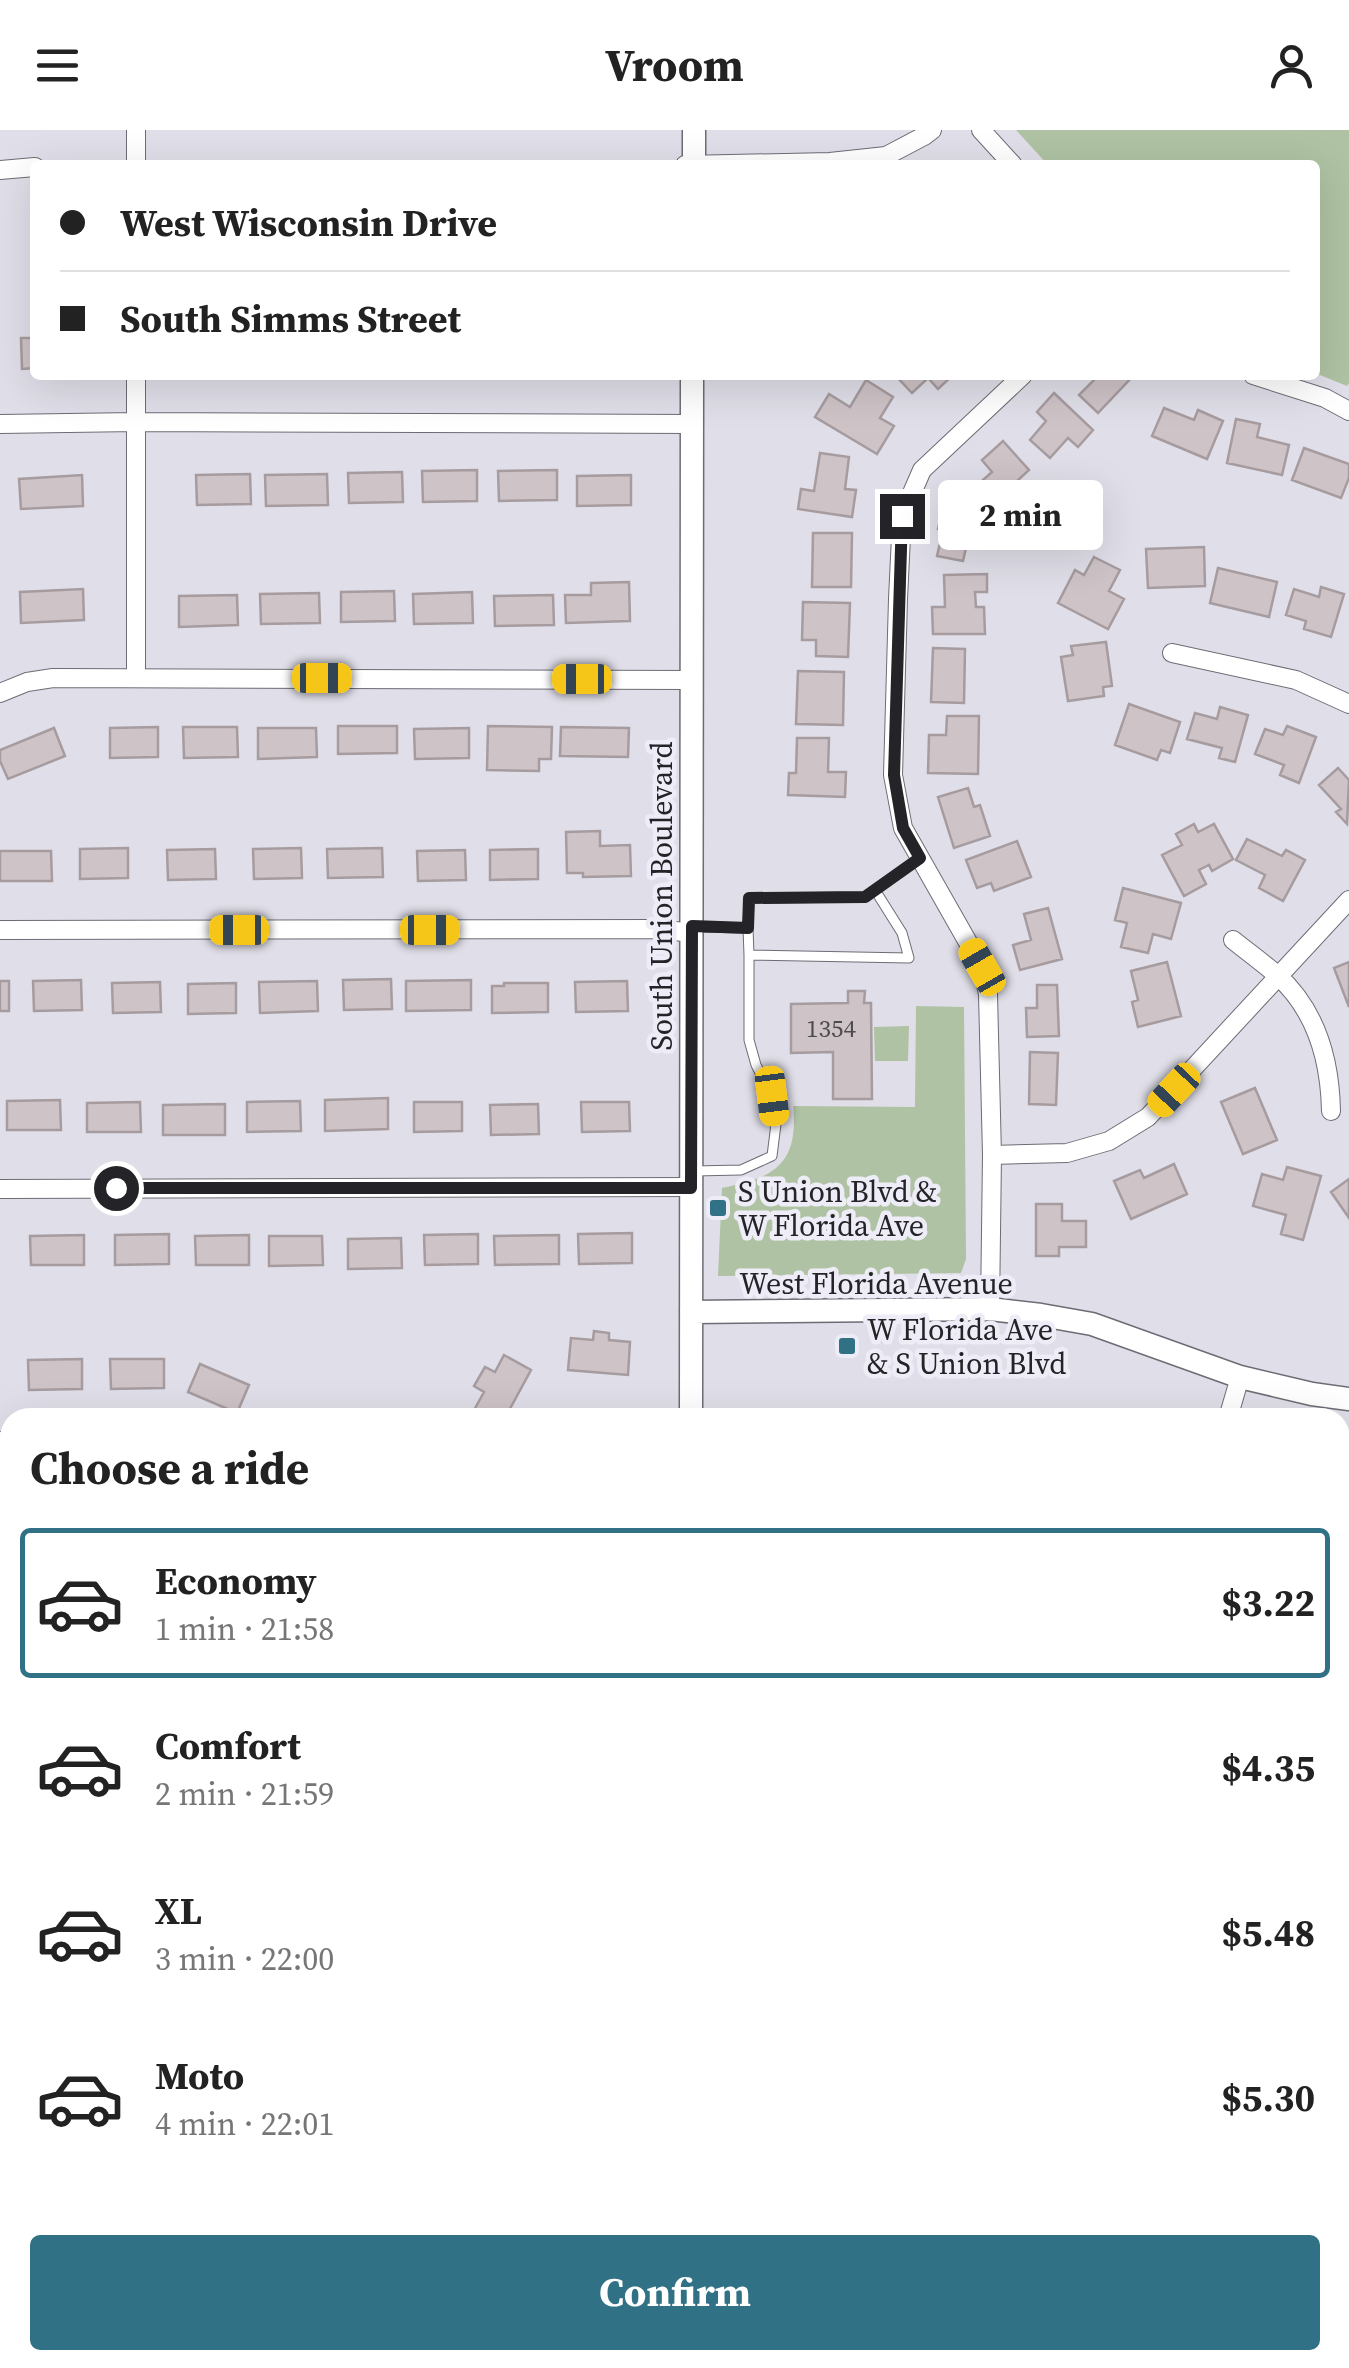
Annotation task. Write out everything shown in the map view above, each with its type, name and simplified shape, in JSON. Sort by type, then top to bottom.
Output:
[{"type":"main road","points":[[694,130],[694,160]]},
{"type":"main road","name":"South Union Boulevard","points":[[691,1408],[692,380]]},
{"type":"main road","name":"West Florida Avenue","points":[[690,1312],[990,1309],[1092,1324],[1240,1377],[1349,1399]]},
{"type":"street","points":[[136,130],[136,160]]},
{"type":"street","points":[[849,160],[886,156],[932,130]]},
{"type":"street","points":[[982,130],[1009,160]]},
{"type":"street","points":[[0,170],[30,167]]},
{"type":"street","points":[[136,380],[136,676]]},
{"type":"street","points":[[990,1309],[988,994],[982,967],[903,828],[894,775],[902,516],[922,470],[1018,380]]},
{"type":"street","points":[[1269,380],[1326,398],[1349,411]]},
{"type":"street","points":[[0,424],[692,424]]},
{"type":"street","points":[[1172,653],[1296,680],[1349,704]]},
{"type":"street","points":[[0,693],[53,678],[136,676],[692,680]]},
{"type":"street","points":[[992,1156],[1067,1153],[1109,1141],[1148,1117],[1349,900]]},
{"type":"street","points":[[0,930],[692,930]]},
{"type":"street","points":[[1233,940],[1278,976],[1299,1001],[1323,1044],[1331,1111]]},
{"type":"street","points":[[0,1189],[691,1179]]},
{"type":"street","points":[[1231,1408],[1240,1377]]},
{"type":"lane","points":[[691,1179],[741,1170],[772,1156],[776,1124],[772,1096],[756,1065],[749,1040],[749,898],[865,897],[920,858]]},
{"type":"lane","points":[[749,956],[909,958],[902,934],[875,890]]},
{"type":"lane","points":[[692,930],[748,928]]},
{"type":"green space","points":[[1016,130],[1349,130],[1347,386],[1320,375],[1320,160],[1043,160]]},
{"type":"green space","points":[[916,1006],[964,1007],[966,1259],[961,1273],[718,1276],[722,1188],[756,1179],[779,1165],[792,1142],[793,1106],[915,1107]]},
{"type":"green space","points":[[909,1026],[908,1061],[875,1061],[874,1027]]},
{"type":"building","points":[[21,338],[30,338],[30,368],[22,369]]},
{"type":"building","points":[[866,380],[893,397],[880,418],[894,426],[877,454],[815,417],[829,394],[850,407]]},
{"type":"building","points":[[900,380],[926,380],[912,393]]},
{"type":"building","points":[[930,380],[948,380],[938,389]]},
{"type":"building","points":[[1094,380],[1129,380],[1098,413],[1079,395]]},
{"type":"building","points":[[1054,393],[1093,430],[1078,447],[1068,438],[1050,458],[1030,440],[1046,421],[1037,412]]},
{"type":"building","points":[[1164,408],[1194,420],[1198,410],[1223,421],[1207,459],[1152,436]]},
{"type":"building","points":[[1236,419],[1260,424],[1257,437],[1289,445],[1282,475],[1227,463]]},
{"type":"building","points":[[1003,441],[1029,470],[992,504],[975,487],[992,472],[982,460]]},
{"type":"building","points":[[1304,448],[1349,464],[1349,478],[1341,498],[1292,480]]},
{"type":"building","points":[[820,453],[849,457],[845,489],[856,490],[852,517],[798,509],[801,489],[814,491]]},
{"type":"building","points":[[477,470],[477,501],[423,502],[422,471]]},
{"type":"building","points":[[557,470],[557,500],[499,501],[498,471]]},
{"type":"building","points":[[402,472],[403,502],[349,503],[348,473]]},
{"type":"building","points":[[250,474],[251,504],[197,505],[196,475]]},
{"type":"building","points":[[327,474],[328,505],[266,506],[265,475]]},
{"type":"building","points":[[82,475],[83,506],[21,509],[19,479]]},
{"type":"building","points":[[631,475],[631,505],[577,506],[577,476]]},
{"type":"building","points":[[943,506],[986,514],[981,537],[969,535],[963,561],[937,556]]},
{"type":"building","points":[[813,533],[852,533],[851,587],[812,587]]},
{"type":"building","points":[[1204,547],[1205,586],[1148,588],[1146,549]]},
{"type":"building","points":[[1094,557],[1120,570],[1109,591],[1124,599],[1108,629],[1058,603],[1075,570],[1084,575]]},
{"type":"building","points":[[1218,568],[1277,582],[1269,617],[1210,603]]},
{"type":"building","points":[[987,574],[987,592],[975,592],[976,607],[984,607],[985,634],[933,634],[932,607],[945,607],[944,575]]},
{"type":"building","points":[[629,582],[630,621],[566,623],[565,595],[591,595],[591,583]]},
{"type":"building","points":[[1321,587],[1344,594],[1331,637],[1304,629],[1306,621],[1286,615],[1294,589],[1319,597]]},
{"type":"building","points":[[83,589],[84,620],[21,623],[20,592]]},
{"type":"building","points":[[394,591],[395,621],[341,622],[341,592]]},
{"type":"building","points":[[472,592],[473,623],[414,624],[413,594]]},
{"type":"building","points":[[319,593],[320,623],[261,624],[260,594]]},
{"type":"building","points":[[237,595],[238,625],[179,627],[179,596]]},
{"type":"building","points":[[553,595],[554,625],[495,626],[494,596]]},
{"type":"building","points":[[803,602],[850,603],[848,657],[816,656],[816,640],[802,640]]},
{"type":"building","points":[[1106,642],[1112,686],[1103,687],[1104,696],[1068,701],[1061,657],[1073,655],[1071,646]]},
{"type":"building","points":[[933,648],[965,649],[964,703],[931,702]]},
{"type":"building","points":[[798,671],[844,672],[843,725],[796,724]]},
{"type":"building","points":[[1129,704],[1180,722],[1170,753],[1161,750],[1157,760],[1115,745]]},
{"type":"building","points":[[1220,707],[1248,715],[1235,762],[1219,758],[1222,748],[1187,739],[1195,713],[1217,719]]},
{"type":"building","points":[[947,716],[979,716],[978,774],[928,773],[929,735],[946,735]]},
{"type":"building","points":[[338,726],[397,726],[397,753],[338,754]]},
{"type":"building","points":[[488,726],[552,727],[551,759],[539,759],[539,771],[487,770]]},
{"type":"building","points":[[1287,726],[1316,737],[1299,783],[1280,775],[1284,765],[1255,754],[1265,729],[1283,735]]},
{"type":"building","points":[[158,727],[158,757],[110,758],[110,728]]},
{"type":"building","points":[[183,727],[237,727],[238,757],[184,758]]},
{"type":"building","points":[[561,727],[629,728],[628,757],[560,756]]},
{"type":"building","points":[[54,728],[65,756],[8,779],[0,750]]},
{"type":"building","points":[[258,728],[316,728],[317,757],[258,759]]},
{"type":"building","points":[[469,728],[469,758],[415,759],[414,729]]},
{"type":"building","points":[[797,738],[829,738],[828,772],[846,772],[845,797],[788,795],[789,773],[796,773]]},
{"type":"building","points":[[1338,768],[1349,780],[1347,824],[1336,812],[1341,809],[1319,785]]},
{"type":"building","points":[[968,788],[974,807],[980,805],[990,836],[954,848],[938,797]]},
{"type":"building","points":[[1194,824],[1198,832],[1214,824],[1233,859],[1212,871],[1209,865],[1199,870],[1206,884],[1184,896],[1162,855],[1182,845],[1176,834]]},
{"type":"building","points":[[600,831],[600,846],[630,845],[631,876],[583,877],[583,873],[567,873],[566,832]]},
{"type":"building","points":[[1247,839],[1282,856],[1286,850],[1305,860],[1283,901],[1259,888],[1265,875],[1236,860]]},
{"type":"building","points":[[1017,841],[1031,877],[994,891],[991,883],[977,888],[966,860]]},
{"type":"building","points":[[128,848],[128,878],[80,879],[80,849]]},
{"type":"building","points":[[301,848],[302,878],[254,879],[253,849]]},
{"type":"building","points":[[382,848],[383,877],[328,878],[327,849]]},
{"type":"building","points":[[215,849],[216,879],[168,880],[167,850]]},
{"type":"building","points":[[538,849],[538,879],[490,880],[490,850]]},
{"type":"building","points":[[465,850],[466,880],[418,881],[417,851]]},
{"type":"building","points":[[0,851],[51,851],[52,881],[0,881]]},
{"type":"building","points":[[1123,888],[1181,903],[1171,939],[1153,934],[1148,953],[1121,947],[1127,923],[1115,920]]},
{"type":"building","points":[[1048,908],[1062,959],[1020,970],[1013,945],[1031,940],[1024,914]]},
{"type":"building","points":[[1167,962],[1181,1016],[1138,1027],[1132,1002],[1138,1000],[1131,971]]},
{"type":"building","points":[[1349,962],[1349,1007],[1334,968]]},
{"type":"building","points":[[391,979],[392,1009],[344,1010],[343,980]]},
{"type":"building","points":[[81,980],[82,1010],[34,1011],[33,981]]},
{"type":"building","points":[[471,980],[471,1010],[406,1011],[406,981]]},
{"type":"building","points":[[0,981],[9,981],[9,1011],[0,1011]]},
{"type":"building","points":[[317,981],[318,1011],[260,1013],[259,982]]},
{"type":"building","points":[[627,981],[628,1011],[576,1012],[575,982]]},
{"type":"building","points":[[160,982],[161,1012],[113,1013],[112,983]]},
{"type":"building","points":[[236,983],[236,1013],[188,1014],[188,984]]},
{"type":"building","points":[[548,983],[548,1012],[492,1013],[492,986]]},
{"type":"building","points":[[1037,985],[1057,985],[1059,1036],[1027,1037],[1026,1008],[1037,1008]]},
{"type":"building","points":[[848,991],[865,991],[864,1003],[871,1003],[872,1099],[833,1099],[833,1052],[791,1053],[791,1004],[848,1003]]},
{"type":"building","points":[[1030,1052],[1058,1053],[1056,1105],[1029,1104]]},
{"type":"building","points":[[1255,1088],[1277,1140],[1243,1154],[1221,1102]]},
{"type":"building","points":[[388,1098],[388,1129],[325,1131],[325,1100]]},
{"type":"building","points":[[60,1100],[61,1130],[7,1130],[7,1101]]},
{"type":"building","points":[[300,1101],[301,1131],[247,1132],[247,1102]]},
{"type":"building","points":[[140,1102],[141,1132],[87,1132],[87,1103]]},
{"type":"building","points":[[414,1102],[462,1102],[462,1131],[414,1132]]},
{"type":"building","points":[[581,1102],[629,1102],[630,1131],[582,1132]]},
{"type":"building","points":[[225,1104],[225,1135],[163,1135],[163,1105]]},
{"type":"building","points":[[538,1104],[539,1134],[491,1135],[490,1105]]},
{"type":"building","points":[[1174,1164],[1187,1194],[1131,1219],[1114,1181],[1140,1170],[1144,1178]]},
{"type":"building","points":[[1287,1167],[1321,1176],[1303,1240],[1281,1234],[1286,1215],[1253,1206],[1262,1174],[1283,1180]]},
{"type":"building","points":[[1349,1179],[1349,1218],[1331,1192]]},
{"type":"building","points":[[1036,1204],[1062,1204],[1062,1221],[1086,1221],[1086,1247],[1059,1247],[1059,1256],[1036,1256]]},
{"type":"building","points":[[632,1233],[632,1263],[579,1264],[578,1234]]},
{"type":"building","points":[[169,1234],[169,1264],[115,1265],[115,1235]]},
{"type":"building","points":[[478,1234],[478,1264],[425,1265],[424,1235]]},
{"type":"building","points":[[84,1235],[84,1265],[31,1265],[30,1236]]},
{"type":"building","points":[[249,1235],[249,1265],[196,1265],[195,1236]]},
{"type":"building","points":[[559,1235],[559,1264],[495,1265],[494,1236]]},
{"type":"building","points":[[269,1236],[322,1236],[323,1265],[269,1266]]},
{"type":"building","points":[[401,1238],[402,1268],[348,1269],[348,1239]]},
{"type":"building","points":[[594,1331],[609,1333],[609,1340],[630,1342],[628,1375],[568,1370],[571,1338],[593,1340]]},
{"type":"building","points":[[504,1355],[531,1370],[510,1408],[475,1408],[484,1392],[474,1386],[485,1367],[495,1372]]},
{"type":"building","points":[[82,1359],[82,1389],[29,1390],[28,1360]]},
{"type":"building","points":[[110,1359],[164,1359],[164,1388],[111,1389]]},
{"type":"building","points":[[200,1364],[249,1385],[239,1408],[225,1408],[188,1392]]},
{"type":"place","name":"S Union Blvd & W Florida Ave","points":[[718,1208]]},
{"type":"place","name":"W Florida Ave & S Union Blvd","points":[[847,1346]]},
{"type":"route","points":[[116,1188],[691,1188],[692,926],[748,928],[749,898],[865,897],[920,858],[903,828],[894,775],[902,516]]}]
